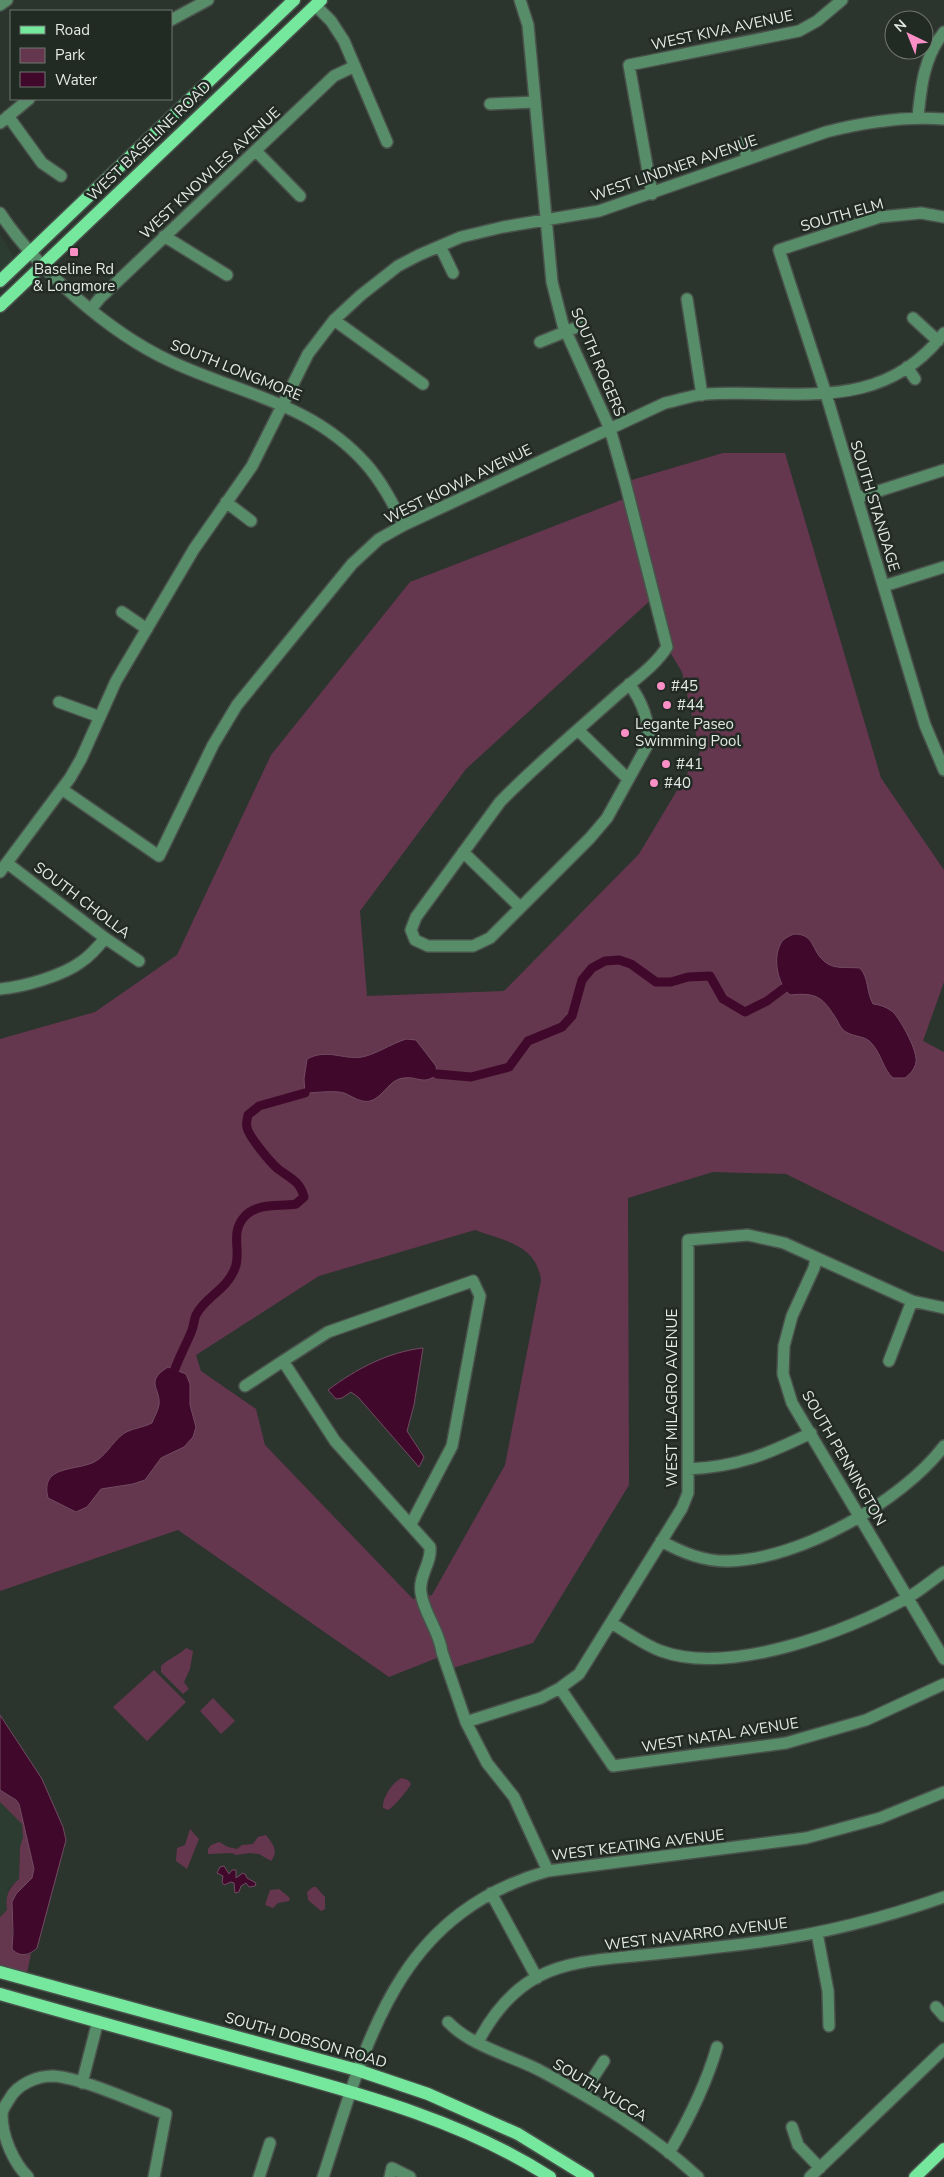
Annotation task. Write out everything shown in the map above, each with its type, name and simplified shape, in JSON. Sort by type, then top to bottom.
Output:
[{"type":"main road","name":"WEST BASELINE ROAD","points":[[0,281],[294,0]]},
{"type":"main road","name":"WEST BASELINE ROAD","points":[[0,306],[318,3]]},
{"type":"main road","name":"SOUTH DOBSON ROAD","points":[[0,1972],[358,2070],[456,2104],[518,2134],[588,2177]]},
{"type":"main road","points":[[0,1994],[351,2092],[445,2124],[485,2141],[550,2177]]},
{"type":"main road","points":[[915,2177],[944,2149]]},
{"type":"street","points":[[0,5],[7,0]]},
{"type":"street","points":[[172,19],[208,0]]},
{"type":"street","name":"WEST KIVA AVENUE","points":[[652,194],[629,65],[800,31],[817,21],[842,0]]},
{"type":"street","name":"SOUTH ROGERS","points":[[523,1],[528,25],[552,282],[566,331],[610,429],[667,646],[661,656],[629,684],[578,730],[500,802],[416,917],[411,930],[414,940],[428,946],[473,946],[490,938],[590,838],[607,818],[649,742],[649,730],[639,697],[629,684]]},
{"type":"street","points":[[318,3],[338,32],[387,142]]},
{"type":"street","points":[[918,117],[921,83],[928,57],[944,32]]},
{"type":"street","name":"WEST KNOWLES AVENUE","points":[[91,309],[164,236],[334,76],[354,66]]},
{"type":"street","points":[[28,100],[4,120],[42,163],[61,176]]},
{"type":"street","points":[[490,104],[534,102]]},
{"type":"street","name":"WEST LINDNER AVENUE","points":[[4,867],[63,790],[81,759],[116,681],[194,549],[252,466],[308,354],[334,320],[360,294],[398,266],[440,246],[477,232],[599,211],[826,132],[856,124],[918,117],[944,119]]},
{"type":"street","points":[[742,143],[748,159]]},
{"type":"street","points":[[256,150],[300,196]]},
{"type":"street","name":"SOUTH LONGMORE","points":[[0,213],[43,265],[91,309],[129,338],[168,360],[214,380],[282,404],[313,420],[344,442],[366,464],[386,490],[404,525]]},
{"type":"street","name":"SOUTH ELM","points":[[779,250],[880,217],[921,213],[944,216]]},
{"type":"street","points":[[164,236],[227,275]]},
{"type":"street","points":[[440,246],[453,273]]},
{"type":"street","name":"SOUTH STANDAGE","points":[[779,250],[826,394],[925,725],[944,770]]},
{"type":"street","points":[[687,299],[702,394]]},
{"type":"street","name":"WEST KIOWA AVENUE","points":[[63,790],[159,856],[213,745],[237,705],[352,564],[379,539],[404,525],[665,402],[702,394],[826,394],[864,389],[907,367],[941,337],[913,318]]},
{"type":"street","points":[[334,320],[423,384]]},
{"type":"street","points":[[540,342],[582,325]]},
{"type":"street","points":[[907,367],[915,379]]},
{"type":"street","points":[[857,498],[944,470]]},
{"type":"street","points":[[226,502],[251,521]]},
{"type":"street","points":[[884,586],[944,567]]},
{"type":"street","points":[[122,612],[147,628]]},
{"type":"street","points":[[59,702],[100,717]]},
{"type":"street","points":[[578,730],[628,780]]},
{"type":"street","points":[[463,852],[520,908]]},
{"type":"street","name":"SOUTH CHOLLA","points":[[4,867],[139,961]]},
{"type":"street","points":[[0,988],[10,988],[65,971],[91,954],[105,938]]},
{"type":"street","name":"WEST MILAGRO AVENUE","points":[[466,1722],[541,1698],[560,1688],[579,1674],[682,1508],[688,1492],[688,1240],[748,1235],[763,1237],[784,1243],[912,1301],[944,1308]]},
{"type":"street","name":"SOUTH PENNINGTON","points":[[816,1259],[814,1268],[792,1316],[784,1346],[783,1374],[792,1403],[944,1659]]},
{"type":"street","points":[[245,1386],[328,1332],[473,1281],[480,1296],[452,1446],[411,1524]]},
{"type":"street","points":[[889,1361],[912,1301]]},
{"type":"street","points":[[283,1361],[335,1441],[430,1547],[429,1559],[421,1581],[420,1591],[434,1642],[442,1652],[466,1722],[487,1763],[514,1796],[548,1871]]},
{"type":"street","points":[[688,1469],[736,1464],[773,1452],[811,1433]]},
{"type":"street","points":[[661,1541],[695,1557],[730,1561],[771,1555],[818,1538],[860,1516],[898,1491],[937,1455],[944,1446]]},
{"type":"street","points":[[611,1623],[661,1651],[699,1659],[737,1656],[785,1647],[845,1628],[908,1598],[944,1572]]},
{"type":"street","name":"WEST NATAL AVENUE","points":[[560,1688],[613,1766],[786,1743],[866,1720],[944,1684]]},
{"type":"street","name":"WEST KEATING AVENUE","points":[[323,2177],[358,2070],[387,2002],[429,1940],[455,1917],[491,1894],[516,1881],[548,1871],[806,1838],[880,1818],[944,1792]]},
{"type":"street","points":[[491,1894],[537,1978]]},
{"type":"street","name":"WEST NAVARRO AVENUE","points":[[478,2042],[490,2021],[509,1998],[537,1978],[566,1966],[606,1959],[754,1943],[817,1933],[870,1922],[944,1896]]},
{"type":"street","points":[[817,1933],[828,1992],[828,2026]]},
{"type":"street","points":[[936,2007],[944,2016]]},
{"type":"street","points":[[82,2083],[98,2021]]},
{"type":"street","name":"SOUTH YUCCA","points":[[448,2022],[460,2034],[583,2093],[626,2121],[698,2177]]},
{"type":"street","points":[[669,2153],[690,2116],[710,2072],[717,2047]]},
{"type":"street","points":[[810,2177],[944,2049]]},
{"type":"street","points":[[583,2093],[604,2061]]},
{"type":"street","points":[[28,2177],[22,2171],[3,2135],[2,2112],[14,2091],[27,2079],[53,2076],[82,2083],[166,2114],[154,2177]]},
{"type":"street","points":[[792,2127],[798,2145],[820,2168]]},
{"type":"street","points":[[260,2177],[270,2143]]},
{"type":"street","points":[[391,2173],[410,2177]]},
{"type":"shaded area","points":[[0,235],[13,256],[11,261],[0,272]]},
{"type":"shaded area","points":[[0,1802],[22,1824],[23,1837],[20,1847],[19,1879],[9,1888],[6,1904],[7,1910],[0,1917]]},
{"type":"green space","points":[[723,453],[785,453],[881,778],[944,870],[944,982],[923,1041],[944,1052],[944,1252],[786,1174],[713,1172],[628,1198],[629,1485],[533,1643],[453,1668],[447,1654],[389,1677],[178,1530],[0,1591],[0,1039],[95,1012],[177,955],[271,755],[410,582],[629,497],[625,482]],"holes":[[[654,597],[667,647],[682,672],[700,752],[639,854],[504,991],[367,996],[360,911],[466,769]],[[475,1230],[507,1241],[526,1251],[538,1268],[541,1280],[505,1465],[432,1595],[413,1599],[265,1445],[256,1409],[201,1371],[196,1355],[319,1276]]]},
{"type":"green space","points":[[186,1648],[193,1651],[190,1669],[184,1682],[189,1689],[183,1694],[161,1672],[161,1666]]},
{"type":"green space","points":[[154,1670],[186,1702],[147,1741],[113,1707]]},
{"type":"green space","points":[[213,1698],[235,1721],[221,1734],[200,1711]]},
{"type":"green space","points":[[402,1778],[408,1780],[411,1784],[391,1808],[388,1810],[383,1808],[388,1791]]},
{"type":"green space","points":[[0,1790],[19,1804],[34,1868],[33,1876],[15,1898],[13,1913],[12,1939],[14,1951],[24,1955],[31,1954],[27,1973],[0,1965],[0,1917],[7,1910],[8,1892],[19,1879],[20,1847],[23,1837],[22,1824],[0,1802]]},
{"type":"green space","points":[[190,1829],[199,1839],[187,1869],[176,1861],[177,1848],[185,1845]]},
{"type":"green space","points":[[266,1835],[275,1851],[271,1861],[259,1854],[250,1853],[236,1855],[232,1853],[208,1854],[208,1849],[211,1845],[219,1842],[237,1849],[242,1845],[253,1844],[258,1837]]},
{"type":"green space","points":[[316,1887],[325,1897],[325,1909],[321,1911],[308,1900],[307,1892]]},
{"type":"green space","points":[[279,1889],[290,1898],[289,1901],[278,1903],[273,1908],[265,1905],[270,1890]]},
{"type":"water","points":[[794,934],[806,937],[822,960],[831,966],[860,968],[865,976],[873,1004],[889,1009],[894,1013],[901,1022],[912,1044],[916,1057],[915,1067],[905,1078],[893,1078],[870,1042],[845,1031],[828,1006],[819,998],[799,994],[790,995],[786,991],[778,971],[777,956],[782,942]]},
{"type":"water","points":[[406,1039],[416,1040],[436,1066],[437,1074],[432,1078],[425,1080],[399,1079],[373,1100],[369,1101],[362,1101],[340,1092],[305,1093],[304,1079],[307,1059],[322,1054],[362,1057]]},
{"type":"water","points":[[423,1348],[414,1405],[407,1431],[424,1457],[419,1467],[358,1397],[351,1392],[342,1398],[336,1399],[328,1390],[350,1375],[373,1363],[397,1353]]},
{"type":"water","points":[[168,1367],[186,1374],[190,1384],[190,1405],[196,1427],[193,1437],[184,1447],[161,1458],[145,1480],[133,1484],[101,1489],[87,1507],[76,1512],[48,1498],[47,1488],[49,1480],[53,1475],[60,1471],[97,1461],[123,1434],[152,1423],[159,1405],[155,1381],[161,1372]]},
{"type":"water","points":[[0,1715],[42,1779],[63,1827],[66,1840],[37,1948],[25,1955],[18,1954],[12,1949],[12,1902],[16,1894],[32,1878],[34,1869],[19,1804],[0,1790]]},
{"type":"water","points":[[224,1866],[229,1874],[232,1870],[236,1870],[236,1878],[243,1873],[245,1874],[247,1878],[256,1883],[255,1886],[249,1887],[246,1883],[241,1886],[239,1892],[235,1893],[234,1883],[231,1882],[224,1885],[222,1882],[223,1876],[217,1873],[220,1867]]},
{"type":"waterway","points":[[437,1074],[471,1077],[509,1067],[528,1041],[562,1027],[572,1016],[582,980],[592,968],[605,961],[619,960],[631,964],[656,982],[671,982],[688,977],[710,976],[723,999],[745,1012],[767,1001],[783,989]]},
{"type":"waterway","points":[[175,1369],[192,1330],[196,1315],[205,1303],[227,1282],[235,1268],[237,1262],[237,1235],[240,1222],[245,1216],[256,1209],[296,1204],[304,1197],[297,1183],[278,1169],[260,1149],[251,1137],[247,1124],[248,1115],[259,1106],[305,1093]]},
{"type":"place","name":"Baseline Rd & Longmore","points":[[74,252]]},
{"type":"place","name":"#45","points":[[661,686]]},
{"type":"place","name":"#44","points":[[667,705]]},
{"type":"place","name":"Legante Paseo Swimming Pool","points":[[625,733]]},
{"type":"place","name":"#41","points":[[666,764]]},
{"type":"place","name":"#40","points":[[654,783]]}]
